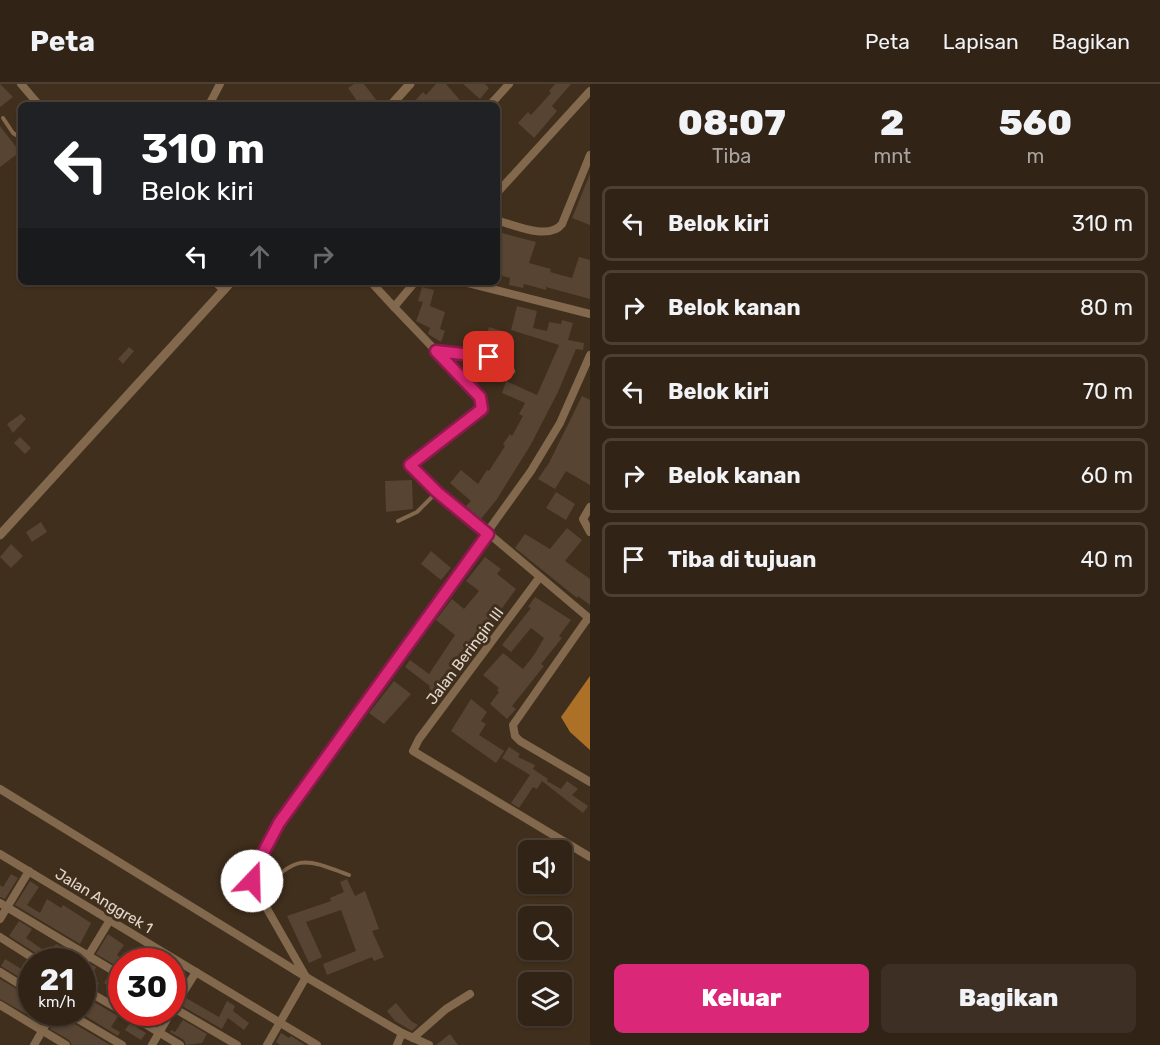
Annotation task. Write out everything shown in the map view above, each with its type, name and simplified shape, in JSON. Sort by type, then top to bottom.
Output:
[{"type":"street","points":[[21,84],[36,102]]},
{"type":"street","points":[[210,102],[219,84]]},
{"type":"street","points":[[394,102],[410,84]]},
{"type":"street","points":[[493,102],[509,84]]},
{"type":"street","points":[[500,190],[590,91]]},
{"type":"street","points":[[500,221],[546,232],[556,230],[562,224],[590,155]]},
{"type":"street","points":[[218,285],[224,290]]},
{"type":"street","points":[[0,535],[228,285]]},
{"type":"street","points":[[374,285],[480,397],[483,405],[482,409],[410,465],[437,492],[589,619],[513,725],[520,741],[590,782]]},
{"type":"street","points":[[394,307],[412,285]]},
{"type":"street","points":[[476,285],[590,314]]},
{"type":"street","points":[[436,351],[489,357],[502,361],[511,371]]},
{"type":"street","points":[[304,980],[252,881],[252,874],[279,823],[488,534],[546,448],[575,391],[590,355]]},
{"type":"street","points":[[590,507],[583,519],[590,532]]},
{"type":"street","name":"Jalan Beringin III","points":[[539,578],[419,739],[414,751],[590,857]]},
{"type":"street","points":[[0,789],[304,980],[402,1033],[429,1045]]},
{"type":"street","name":"Jalan Anggrek 1","points":[[0,854],[317,1045]]},
{"type":"street","points":[[0,919],[29,871]]},
{"type":"street","points":[[0,903],[73,948]]},
{"type":"street","points":[[95,948],[110,920]]},
{"type":"street","points":[[0,937],[18,949]]},
{"type":"street","points":[[0,972],[18,983]]},
{"type":"street","points":[[186,988],[196,972]]},
{"type":"street","points":[[267,1045],[304,980]]},
{"type":"street","points":[[413,1038],[432,1020],[470,994]]},
{"type":"street","points":[[0,1005],[66,1045]]},
{"type":"street","points":[[186,1016],[237,1045]]},
{"type":"street","points":[[34,1045],[46,1026]]},
{"type":"street","points":[[90,1026],[122,1045]]},
{"type":"street","points":[[149,1026],[180,1045]]},
{"type":"street","points":[[152,1045],[163,1026]]},
{"type":"street","points":[[397,1045],[402,1033]]},
{"type":"lane","points":[[3,118],[13,133],[18,136]]},
{"type":"lane","points":[[398,521],[417,512],[437,492]]},
{"type":"lane","points":[[258,893],[282,871],[297,863],[313,861],[349,875]]},
{"type":"shaded area","points":[[590,676],[590,750],[570,732],[561,717]]},
{"type":"building","points":[[0,84],[13,97],[0,107]]},
{"type":"building","points":[[354,84],[364,84],[378,102],[358,102],[348,88]]},
{"type":"building","points":[[436,84],[446,84],[461,102],[414,102],[423,92],[426,95]]},
{"type":"building","points":[[463,84],[485,84],[489,88],[480,99]]},
{"type":"building","points":[[555,84],[571,84],[552,106],[557,111],[534,138],[518,123],[528,112],[531,115],[551,93],[549,91]]},
{"type":"building","points":[[0,126],[18,149],[18,154],[0,167]]},
{"type":"building","points":[[590,174],[590,225],[572,218]]},
{"type":"building","points":[[500,233],[536,242],[529,263],[551,269],[550,272],[572,278],[579,257],[590,260],[590,299],[546,287],[546,290],[524,284],[523,288],[509,285],[510,278],[500,275]]},
{"type":"building","points":[[422,287],[434,290],[430,306],[445,312],[440,329],[445,331],[441,342],[428,334],[430,328],[416,321],[423,302],[418,301]]},
{"type":"building","points":[[517,306],[537,311],[533,328],[547,331],[549,322],[561,324],[562,320],[573,323],[568,340],[584,343],[583,350],[576,349],[558,392],[530,446],[497,499],[481,519],[466,506],[471,501],[450,483],[461,470],[478,484],[487,470],[489,471],[505,446],[503,444],[510,434],[512,436],[523,416],[519,414],[525,403],[502,393],[506,381],[537,395],[559,345],[511,330]]},
{"type":"building","points":[[489,327],[505,332],[498,354],[483,349]]},
{"type":"building","points":[[129,347],[134,351],[123,364],[118,359]]},
{"type":"building","points":[[582,396],[590,400],[590,485],[566,471],[555,489],[538,479],[549,463]]},
{"type":"building","points":[[21,414],[26,419],[13,433],[7,424]]},
{"type":"building","points":[[20,437],[31,448],[25,454],[14,443]]},
{"type":"building","points":[[412,480],[413,509],[386,512],[385,481]]},
{"type":"building","points":[[556,492],[575,504],[566,520],[546,508]]},
{"type":"building","points":[[41,522],[47,532],[32,542],[26,532]]},
{"type":"building","points":[[567,528],[582,540],[565,561],[590,579],[590,605],[578,596],[577,598],[515,548],[525,534],[550,549]]},
{"type":"building","points":[[11,544],[23,556],[11,568],[0,557]]},
{"type":"building","points":[[431,551],[451,568],[441,580],[421,564]]},
{"type":"building","points":[[485,557],[501,569],[497,574],[516,589],[438,697],[429,688],[430,686],[405,667],[410,660],[429,674],[455,635],[436,620],[452,599],[464,609],[479,591],[466,581]]},
{"type":"building","points":[[535,597],[571,620],[559,636],[562,638],[541,664],[544,666],[512,706],[516,709],[507,719],[490,704],[499,692],[497,690],[499,688],[483,675],[503,653],[523,669],[534,655],[544,638],[531,628],[511,652],[502,645],[531,608],[528,607]]},
{"type":"building","points":[[394,681],[411,694],[384,724],[369,713]]},
{"type":"building","points":[[471,699],[487,712],[481,721],[486,724],[479,735],[504,751],[496,763],[451,731]]},
{"type":"building","points":[[509,747],[520,754],[518,757],[535,765],[533,769],[548,779],[547,781],[561,789],[567,781],[578,789],[572,795],[588,806],[583,813],[542,781],[537,789],[533,787],[519,808],[511,803],[530,775],[502,758]]},
{"type":"building","points":[[11,874],[18,878],[5,899],[0,897],[0,885],[3,887]]},
{"type":"building","points":[[347,879],[355,896],[365,891],[379,929],[372,931],[384,957],[374,961],[372,957],[327,975],[323,964],[356,951],[341,910],[306,922],[322,957],[309,963],[287,916],[331,901],[330,898],[344,892],[340,882]]},
{"type":"building","points":[[30,881],[39,887],[27,905],[40,913],[47,899],[61,908],[63,905],[91,923],[80,944],[15,905]]},
{"type":"building","points":[[19,921],[32,929],[26,938],[40,948],[28,948],[9,936]]},
{"type":"building","points":[[108,934],[124,945],[122,948],[108,948],[108,961],[96,954]]},
{"type":"building","points":[[5,959],[18,967],[18,976],[1,966]]},
{"type":"building","points":[[0,979],[18,990],[18,1009],[0,999]]},
{"type":"building","points":[[186,998],[219,1017],[227,1001],[235,1006],[233,1011],[249,1023],[244,1030],[228,1018],[222,1029],[186,1008]]},
{"type":"building","points":[[96,1003],[108,1010],[108,1026],[120,1032],[118,1036],[96,1022]]},
{"type":"building","points":[[396,1003],[411,1021],[418,1025],[412,1031],[395,1021],[387,1011]]},
{"type":"building","points":[[186,1022],[207,1034],[202,1043],[186,1045],[184,1040],[170,1032],[171,1030],[175,1032],[179,1026],[186,1026]]},
{"type":"building","points":[[52,1026],[78,1026],[110,1045],[72,1045],[69,1040],[50,1029]]},
{"type":"building","points":[[128,1026],[135,1026],[146,1033],[141,1040],[125,1030]]},
{"type":"building","points":[[281,1033],[305,1045],[280,1045],[276,1042]]},
{"type":"building","points":[[450,1034],[458,1045],[436,1045]]},
{"type":"route","points":[[252,881],[252,874],[279,823],[488,534],[437,492],[410,465],[412,461],[482,409],[483,405],[480,397],[436,351],[489,357]]}]
